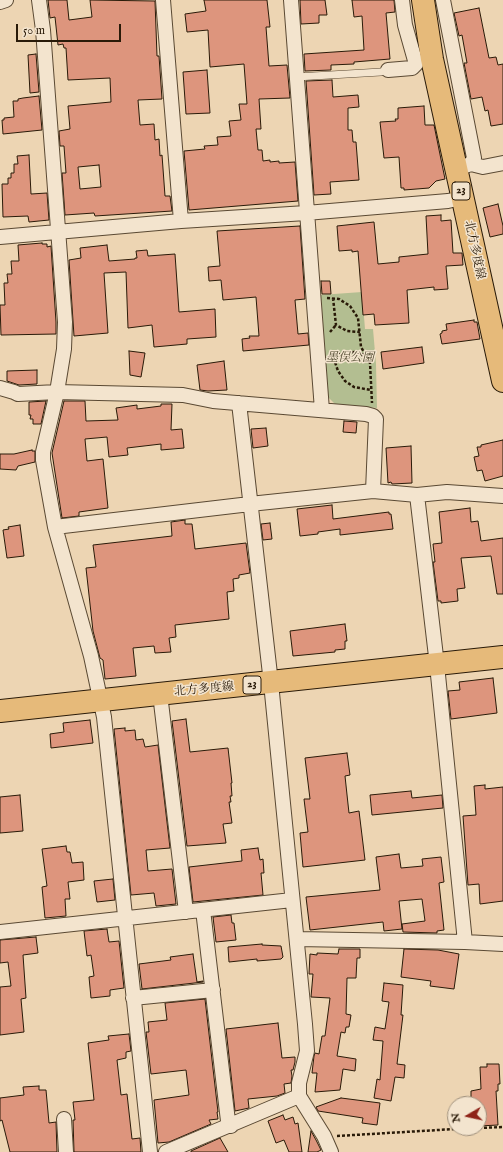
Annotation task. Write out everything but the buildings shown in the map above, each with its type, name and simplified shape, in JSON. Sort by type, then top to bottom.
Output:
[{"type":"main road","name":"北方多度線","points":[[423,0],[432,59],[464,166],[462,198],[503,381]]},
{"type":"main road","name":"北方多度線","points":[[0,711],[503,657]]},
{"type":"street","points":[[0,2],[6,0]]},
{"type":"street","points":[[39,0],[43,30],[65,322],[64,349],[57,392],[43,452],[45,475],[55,527],[91,656],[104,717],[150,1152]]},
{"type":"street","points":[[163,0],[181,221]]},
{"type":"street","points":[[290,0],[322,410]]},
{"type":"street","points":[[388,70],[412,68],[416,64],[405,25],[402,0]]},
{"type":"street","points":[[443,0],[474,158],[464,166]]},
{"type":"street","points":[[464,166],[483,167],[503,164]]},
{"type":"street","points":[[0,237],[181,221],[306,213],[448,201],[462,198]]},
{"type":"street","points":[[0,388],[18,394],[57,392],[183,395],[213,401],[366,414],[373,416],[376,419],[373,491]]},
{"type":"street","points":[[239,403],[271,683],[307,1051],[299,1083],[299,1096],[324,1136],[330,1152]]},
{"type":"street","points":[[55,527],[373,491],[417,495],[447,492],[503,496]]},
{"type":"street","points":[[417,495],[465,942]]},
{"type":"street","points":[[160,694],[186,912]]},
{"type":"street","points":[[0,932],[292,900]]},
{"type":"street","points":[[203,910],[228,1121],[231,1126]]},
{"type":"street","points":[[297,939],[503,944]]},
{"type":"street","points":[[133,998],[213,990]]},
{"type":"street","points":[[166,1152],[231,1126],[299,1096]]},
{"type":"street","points":[[64,1119],[66,1152]]},
{"type":"lane","points":[[296,77],[381,72],[388,70]]},
{"type":"path","points":[[327,338],[336,325],[333,298]]},
{"type":"path","points":[[314,300],[333,298],[339,299],[350,306],[358,318],[361,347],[370,363],[373,416]]},
{"type":"path","points":[[336,325],[348,331],[360,332]]},
{"type":"path","points":[[365,355],[355,352],[332,352],[338,370],[345,381],[354,387],[371,390]]},
{"type":"path","points":[[487,1128],[503,1127]]},
{"type":"path","points":[[324,1136],[447,1129]]},
{"type":"green space","name":"墨俣公園","points":[[362,292],[365,329],[373,329],[376,364],[377,408],[335,404],[328,397],[320,295]]}]
